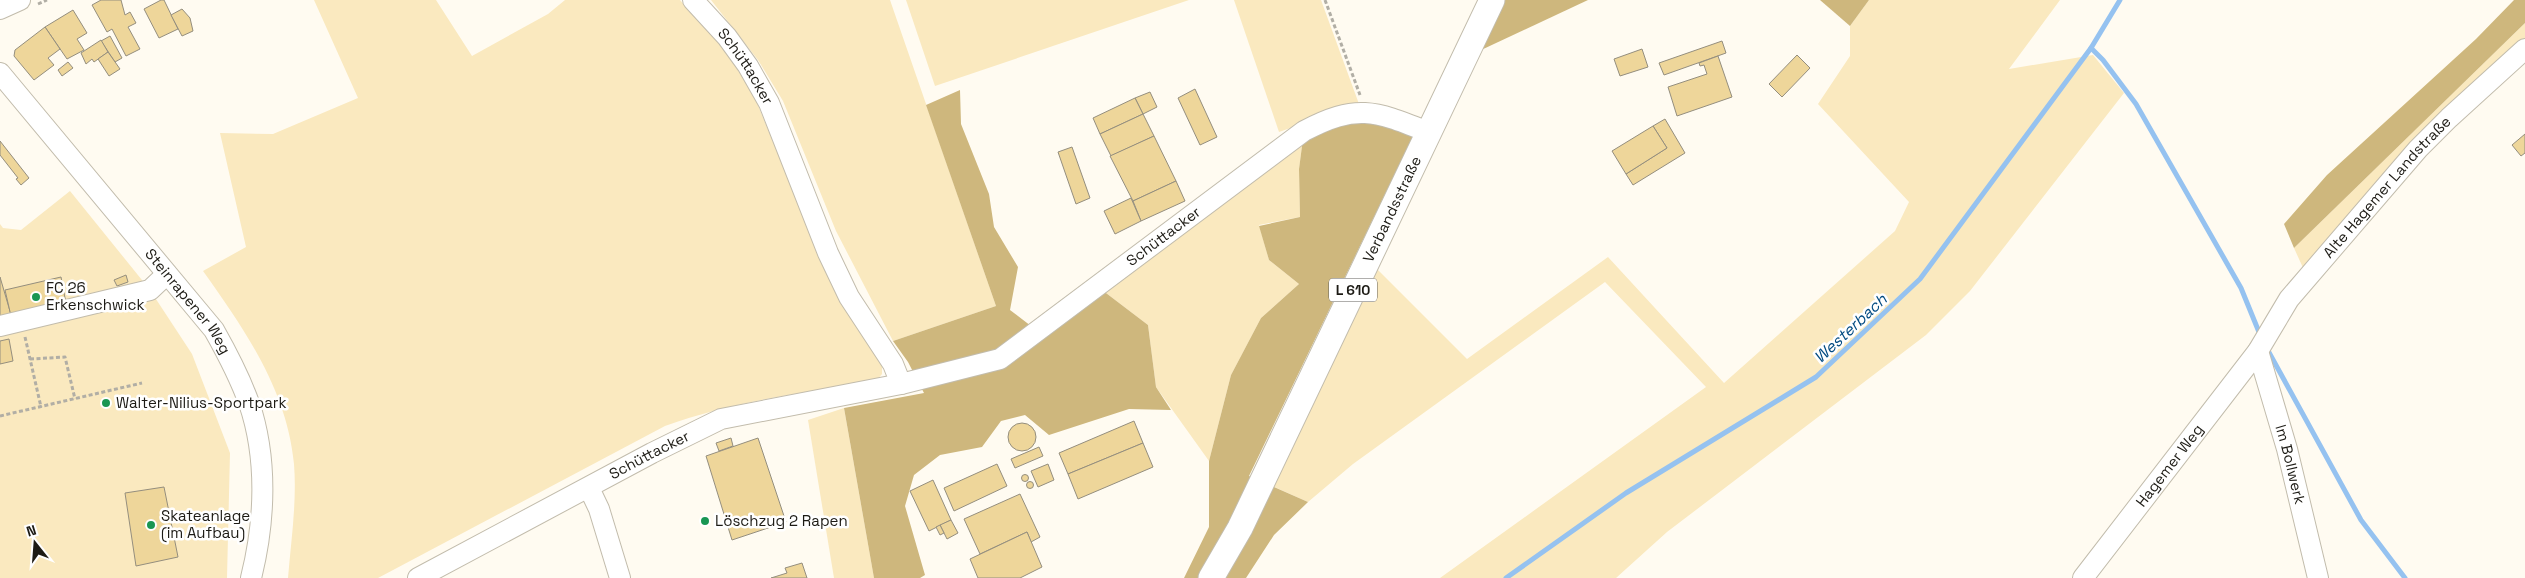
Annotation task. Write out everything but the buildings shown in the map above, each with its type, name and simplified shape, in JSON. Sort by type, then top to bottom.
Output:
[{"type":"main road","name":"Verbandsstraße","points":[[1211,578],[1240,528],[1492,0]]},
{"type":"street","points":[[0,9],[20,0]]},
{"type":"street","name":"Schüttacker","points":[[693,0],[743,59],[769,103],[828,253],[849,297],[893,364],[901,384]]},
{"type":"street","name":"Alte Hagemer Landstraße","points":[[2261,345],[2289,299],[2418,149],[2525,49]]},
{"type":"street","name":"Steinrapener Weg","points":[[0,73],[214,330],[230,359],[249,403],[258,440],[263,490],[260,542],[251,578]]},
{"type":"street","name":"Schüttacker","points":[[418,578],[652,453],[721,419],[901,384],[1000,359],[1304,131],[1338,116],[1367,112],[1392,117],[1428,132]]},
{"type":"street","points":[[0,326],[150,290],[167,274]]},
{"type":"street","name":"Hagemer Weg","points":[[2082,578],[2261,345]]},
{"type":"street","name":"Im Bollwerk","points":[[2261,345],[2318,578]]},
{"type":"street","points":[[589,488],[599,509],[620,578]]},
{"type":"path","points":[[1325,0],[1367,112]]},
{"type":"path","points":[[21,322],[41,407]]},
{"type":"path","points":[[30,359],[65,357],[74,399]]},
{"type":"path","points":[[0,416],[142,383]]},
{"type":"shaded area","points":[[314,0],[436,0],[472,56],[548,14],[565,0],[680,0],[725,49],[755,98],[831,283],[882,365],[882,374],[877,380],[867,383],[740,404],[665,426],[378,578],[288,578],[295,478],[290,437],[283,411],[262,362],[234,316],[203,271],[246,247],[220,133],[273,134],[358,98]]},
{"type":"shaded area","points":[[711,0],[890,0],[996,306],[893,341],[836,231],[783,101],[758,60]]},
{"type":"shaded area","points":[[906,0],[1189,0],[935,86]]},
{"type":"shaded area","points":[[1234,0],[1321,0],[1359,104],[1279,132]]},
{"type":"shaded area","points":[[1504,0],[1588,0],[1479,51]]},
{"type":"shaded area","points":[[1820,0],[1869,0],[1850,26]]},
{"type":"shaded area","points":[[1869,0],[2060,0],[2009,69],[2093,55],[2124,93],[1970,291],[1926,335],[1667,532],[1616,578],[1440,578],[1706,387],[1605,282],[1353,464],[1308,502],[1270,485],[1376,268],[1467,359],[1608,257],[1724,383],[1895,231],[1909,202],[1818,104],[1850,56],[1850,26]]},
{"type":"shaded area","points":[[2514,0],[2525,0],[2525,23],[2294,248],[2284,224],[2327,175],[2476,39]]},
{"type":"shaded area","points":[[2525,23],[2525,41],[2304,270],[2294,248]]},
{"type":"shaded area","points":[[960,90],[961,124],[989,194],[994,227],[1018,267],[1010,310],[1031,326],[1102,290],[1148,325],[1156,387],[1171,410],[1129,409],[1049,435],[1025,415],[1001,421],[982,447],[940,455],[914,475],[905,506],[925,575],[920,578],[874,578],[844,408],[924,393],[908,362],[893,341],[996,306],[926,105]]},
{"type":"shaded area","points":[[1355,118],[1415,132],[1249,476],[1308,502],[1274,535],[1246,578],[1184,578],[1209,527],[1209,461],[1231,375],[1261,318],[1299,284],[1269,260],[1259,226],[1300,217],[1299,169],[1304,131]]},
{"type":"shaded area","points":[[1304,131],[1299,169],[1300,217],[1259,225],[1269,260],[1299,284],[1261,318],[1231,375],[1209,461],[1156,387],[1148,325],[1102,290]]},
{"type":"shaded area","name":"Walter-Nilius-Sportpark","points":[[70,191],[150,290],[192,354],[230,453],[227,578],[0,578],[0,224],[3,228],[21,230]]},
{"type":"shaded area","points":[[844,408],[874,578],[834,578],[808,420]]},
{"type":"waterway","name":"Westerbach","points":[[1506,578],[1626,493],[1816,377],[1920,279],[2091,48],[2120,0]]},
{"type":"waterway","points":[[2091,48],[2103,60],[2136,104],[2241,288],[2261,337]]},
{"type":"waterway","points":[[2266,347],[2361,520],[2405,578]]},
{"type":"place","name":"FC 26 Erkenschwick","points":[[36,297]]},
{"type":"place","name":"Walter-Nilius-Sportpark","points":[[106,403]]},
{"type":"place","name":"Löschzug 2 Rapen","points":[[705,521]]},
{"type":"place","name":"Skateanlage (im Aufbau)","points":[[151,525]]}]
